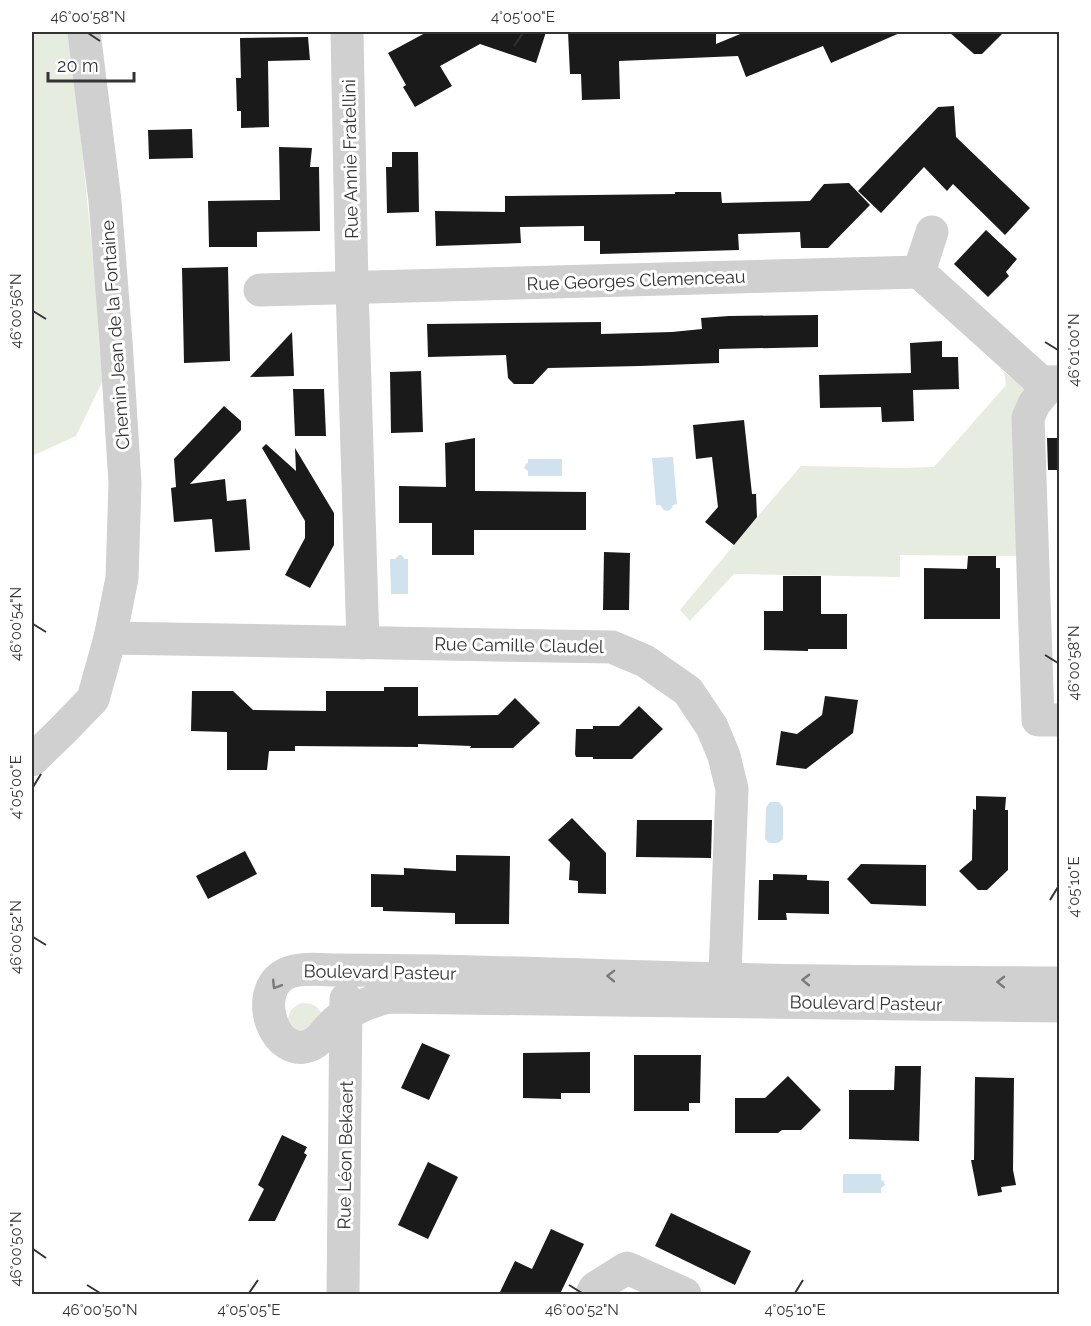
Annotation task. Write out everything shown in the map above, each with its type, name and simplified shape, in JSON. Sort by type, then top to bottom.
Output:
[{"type":"street","name":"Chemin Jean de la Fontaine","points":[[32,760],[93,699],[110,638],[122,578],[125,483],[105,201],[84,32]]},
{"type":"street","name":"Rue Annie Fratellini","points":[[347,32],[352,287]]},
{"type":"street","points":[[932,232],[919,272],[1041,382],[1056,382]]},
{"type":"street","name":"Rue Georges Clemenceau","points":[[260,290],[919,272]]},
{"type":"street","points":[[352,287],[363,643]]},
{"type":"street","points":[[1056,382],[1034,404],[1028,418],[1038,720],[1059,720]]},
{"type":"street","name":"Rue Camille Claudel","points":[[110,638],[612,647],[645,661],[687,691],[712,727],[724,756],[732,789],[724,990]]},
{"type":"street","name":"Boulevard Pasteur","points":[[1059,983],[724,990],[388,997],[353,1010],[334,1023],[318,1042],[303,1048],[290,1046],[279,1036],[268,1011],[268,1000],[273,986],[281,976],[296,970],[346,970],[724,990],[1059,1006]]},
{"type":"street","points":[[346,970],[346,1015]]},
{"type":"street","name":"Rue Léon Bekaert","points":[[343,1294],[346,1015]]},
{"type":"street","points":[[592,1294],[595,1287],[627,1268],[686,1294]]},
{"type":"shaded area","points":[[32,32],[70,32],[105,376],[76,436],[32,456]]},
{"type":"shaded area","points":[[1004,372],[1033,395],[1026,556],[900,555],[900,577],[734,574],[690,621],[680,610],[801,466],[934,467],[1006,385]]},
{"type":"shaded area","points":[[302,1003],[313,1005],[321,1013],[301,1037],[288,1020],[292,1009]]},
{"type":"water","points":[[673,457],[677,504],[668,511],[656,505],[652,458]]},
{"type":"water","points":[[528,459],[562,459],[562,476],[528,476],[528,471],[524,468]]},
{"type":"water","points":[[399,555],[408,559],[408,594],[391,594],[390,559],[395,559]]},
{"type":"water","points":[[770,802],[779,802],[783,807],[783,839],[778,843],[769,843],[765,839],[766,807]]},
{"type":"water","points":[[843,1174],[881,1174],[881,1180],[885,1185],[881,1188],[881,1193],[843,1193]]},
{"type":"building","points":[[427,32],[546,32],[536,63],[480,44],[440,66],[452,86],[415,107],[388,53]]},
{"type":"building","points":[[568,32],[716,32],[716,44],[745,32],[902,32],[831,63],[823,46],[746,77],[738,56],[619,61],[620,99],[582,100],[581,74],[570,74]]},
{"type":"building","points":[[949,32],[1004,32],[982,54],[974,54]]},
{"type":"building","points":[[308,37],[310,60],[268,61],[269,127],[241,128],[241,111],[237,111],[236,78],[241,78],[240,38]]},
{"type":"building","points":[[954,106],[956,137],[1030,208],[1005,235],[953,184],[947,191],[924,167],[881,213],[858,191],[938,107]]},
{"type":"building","points":[[192,129],[193,158],[149,159],[148,130]]},
{"type":"building","points":[[279,147],[312,148],[310,167],[319,167],[320,231],[257,232],[257,247],[209,247],[208,201],[280,200]]},
{"type":"building","points":[[392,152],[418,152],[419,212],[387,213],[386,167],[392,167]]},
{"type":"building","points":[[849,183],[870,205],[828,248],[801,248],[800,232],[738,234],[739,250],[600,254],[600,241],[584,241],[584,226],[520,227],[521,243],[436,246],[435,211],[505,212],[505,196],[721,192],[722,203],[810,201],[824,184]]},
{"type":"building","points":[[986,230],[1017,259],[1006,272],[1009,276],[988,297],[954,264]]},
{"type":"building","points":[[228,267],[230,361],[184,363],[182,268]]},
{"type":"building","points":[[818,315],[818,347],[719,349],[719,363],[548,368],[533,384],[514,384],[508,378],[506,355],[428,357],[427,324],[601,322],[601,334],[702,329],[701,318]]},
{"type":"building","points":[[292,332],[294,376],[250,377]]},
{"type":"building","points":[[942,341],[942,357],[958,357],[959,389],[913,390],[914,421],[882,422],[881,407],[820,408],[819,375],[911,373],[910,343]]},
{"type":"building","points":[[421,371],[423,432],[391,433],[390,372]]},
{"type":"building","points":[[293,389],[324,389],[326,436],[295,436]]},
{"type":"building","points":[[224,406],[241,421],[241,430],[190,484],[225,479],[227,501],[246,499],[250,550],[215,552],[212,519],[174,522],[171,488],[176,487],[174,459]]},
{"type":"building","points":[[744,420],[752,494],[756,494],[757,517],[734,545],[705,522],[718,507],[712,457],[696,459],[693,425]]},
{"type":"building","points":[[475,438],[475,491],[586,492],[586,530],[474,530],[474,555],[432,555],[432,523],[399,523],[399,486],[446,487],[445,443]]},
{"type":"building","points":[[1047,438],[1059,438],[1059,470],[1048,470]]},
{"type":"building","points":[[266,444],[296,471],[295,448],[334,513],[334,545],[310,588],[285,575],[305,538],[305,521],[262,448]]},
{"type":"building","points":[[604,552],[630,553],[629,610],[603,610]]},
{"type":"building","points":[[968,556],[996,556],[996,568],[1000,568],[1000,619],[924,619],[924,568],[967,569]]},
{"type":"building","points":[[783,576],[821,576],[821,614],[847,614],[847,649],[764,650],[764,611],[783,611]]},
{"type":"building","points":[[384,687],[418,687],[418,716],[498,715],[515,698],[540,723],[513,748],[470,748],[471,746],[418,744],[418,747],[295,746],[295,751],[269,751],[267,770],[227,770],[227,732],[191,731],[192,691],[233,691],[253,710],[326,711],[326,691],[384,691]]},
{"type":"building","points":[[825,696],[858,700],[853,733],[806,769],[776,765],[781,731],[797,734],[822,715]]},
{"type":"building","points":[[639,706],[663,729],[632,759],[576,757],[576,729],[593,729],[593,726],[619,726]]},
{"type":"building","points":[[976,796],[1006,797],[1005,810],[1008,810],[1008,870],[987,890],[978,890],[959,871],[972,860],[973,809],[976,810]]},
{"type":"building","points":[[572,818],[606,853],[606,894],[578,893],[578,881],[569,880],[570,862],[548,840]]},
{"type":"building","points":[[637,820],[712,820],[711,858],[636,857]]},
{"type":"building","points":[[245,851],[257,874],[208,899],[196,876]]},
{"type":"building","points":[[456,855],[510,856],[509,924],[455,924],[455,913],[383,911],[383,907],[371,907],[371,874],[404,875],[404,868],[456,871]]},
{"type":"building","points":[[861,864],[926,865],[926,906],[871,904],[847,879]]},
{"type":"building","points":[[773,874],[807,875],[807,880],[829,881],[829,914],[786,913],[787,920],[758,920],[759,880],[773,880]]},
{"type":"building","points":[[422,1043],[450,1055],[429,1100],[401,1088]]},
{"type":"building","points":[[590,1052],[590,1093],[561,1093],[561,1099],[523,1098],[523,1053]]},
{"type":"building","points":[[634,1055],[701,1055],[700,1103],[689,1103],[689,1111],[634,1111]]},
{"type":"building","points":[[895,1066],[921,1066],[919,1141],[849,1139],[849,1090],[894,1090]]},
{"type":"building","points":[[788,1076],[821,1110],[801,1130],[782,1130],[778,1133],[735,1133],[735,1098],[765,1098]]},
{"type":"building","points":[[975,1077],[1014,1078],[1013,1170],[1016,1185],[1001,1187],[1002,1192],[978,1196],[971,1160],[974,1160]]},
{"type":"building","points":[[282,1135],[307,1147],[304,1153],[307,1155],[275,1221],[248,1221],[264,1189],[258,1185]]},
{"type":"building","points":[[428,1162],[458,1177],[428,1239],[398,1225]]},
{"type":"building","points":[[671,1213],[751,1251],[735,1285],[655,1246]]},
{"type":"building","points":[[551,1229],[584,1244],[560,1294],[499,1294],[515,1261],[532,1269]]}]
